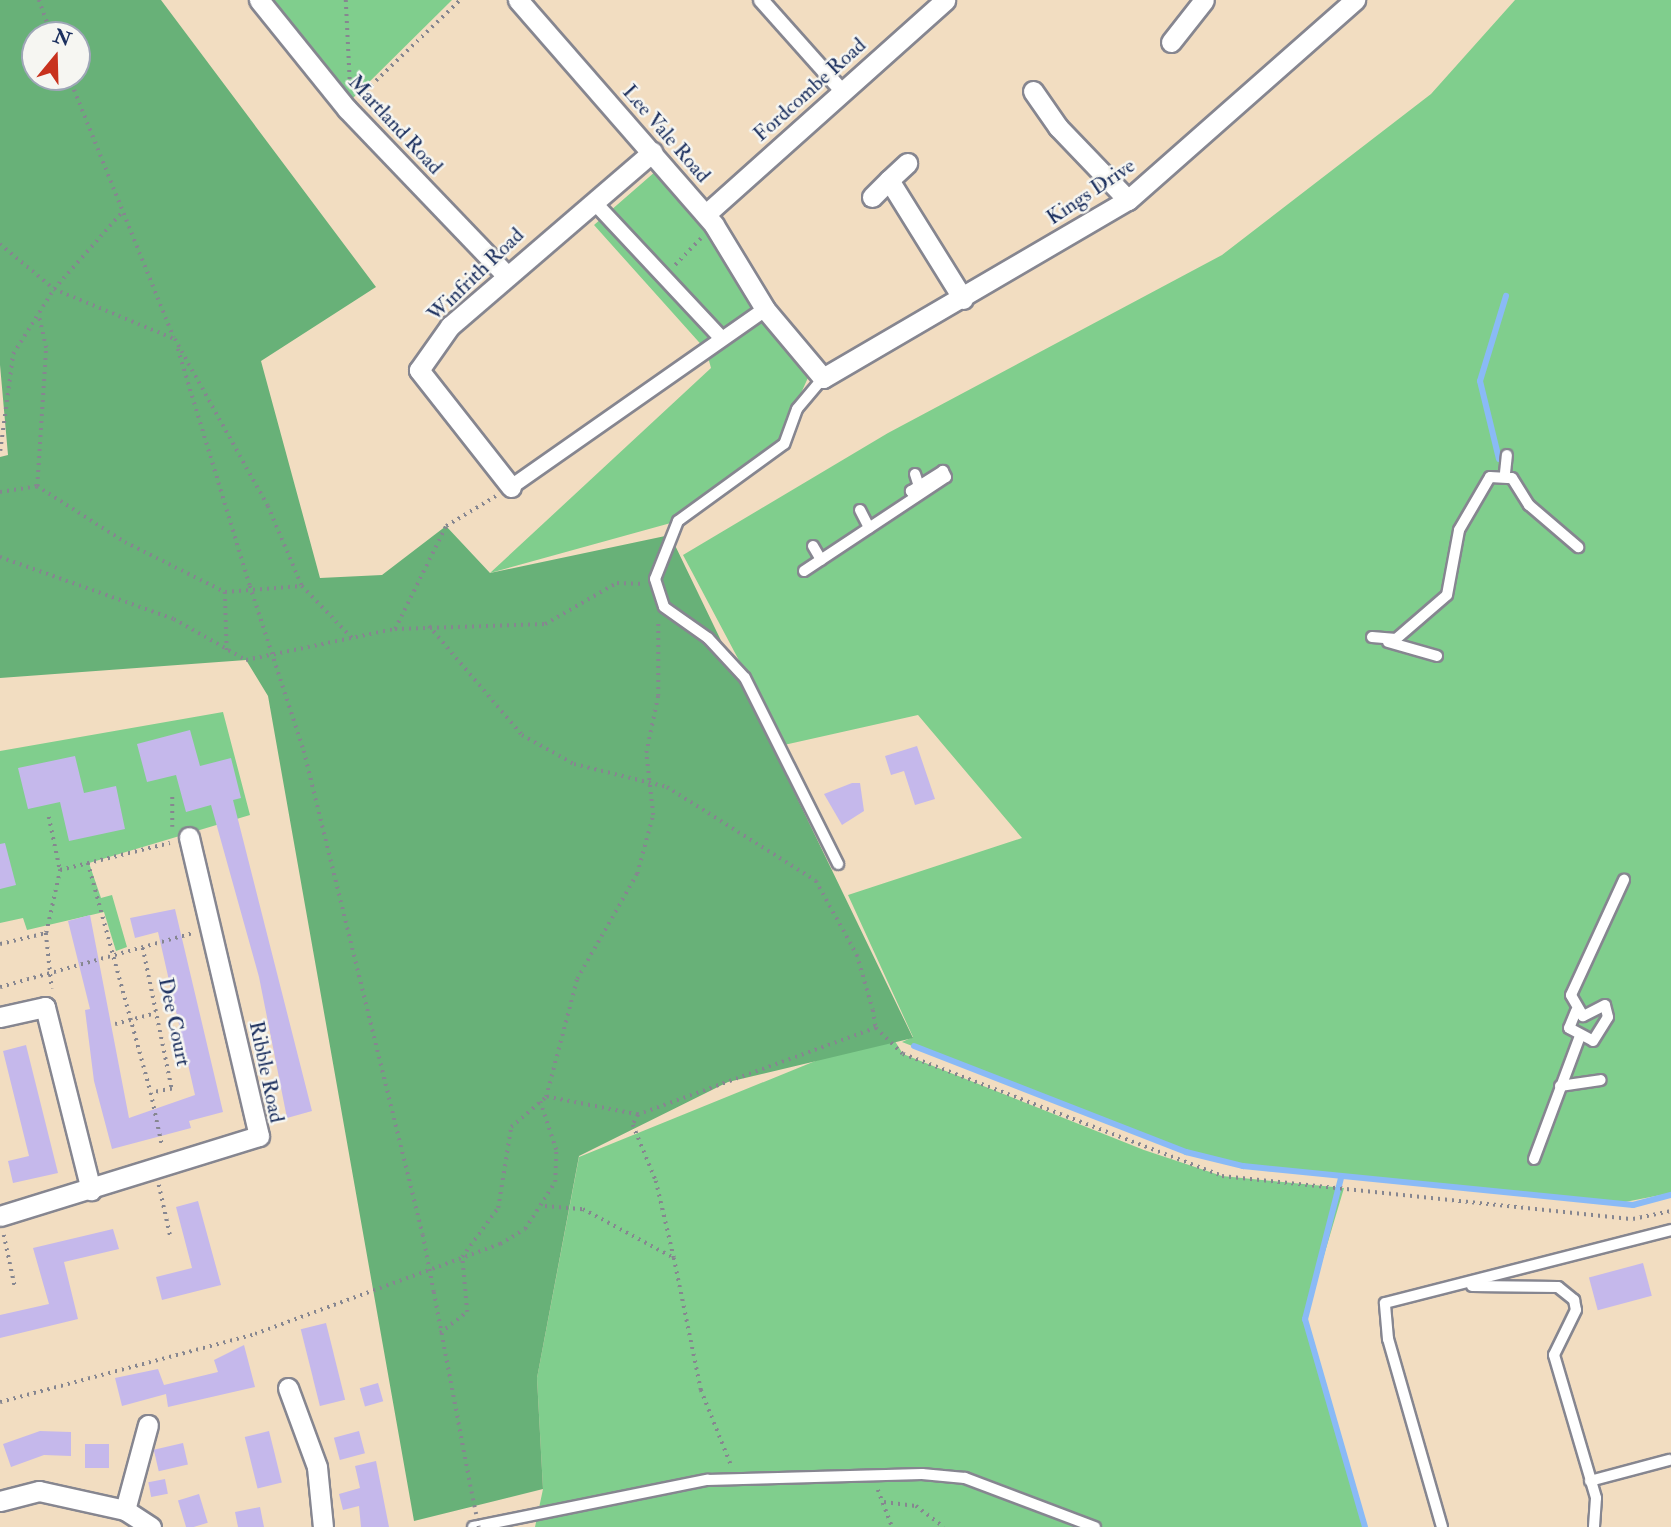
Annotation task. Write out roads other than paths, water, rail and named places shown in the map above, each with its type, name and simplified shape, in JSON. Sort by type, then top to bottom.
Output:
[{"type":"street","name":"Martland Road","points":[[259,0],[347,109],[506,275]]},
{"type":"street","name":"Lee Vale Road","points":[[518,0],[710,220],[765,309],[823,378]]},
{"type":"street","points":[[761,0],[843,92]]},
{"type":"street","name":"Fordcombe Road","points":[[710,220],[843,92],[945,0]]},
{"type":"street","points":[[1171,42],[1205,0]]},
{"type":"street","name":"Kings Drive","points":[[823,378],[963,299],[1128,200],[1354,0]]},
{"type":"street","points":[[1033,91],[1058,127],[1128,200]]},
{"type":"street","name":"Winfrith Road","points":[[511,488],[419,370],[450,326],[652,152]]},
{"type":"street","points":[[872,197],[906,163]]},
{"type":"street","points":[[889,180],[963,299]]},
{"type":"street","points":[[594,202],[722,339]]},
{"type":"street","points":[[511,488],[765,309]]},
{"type":"street","name":"Ribble Road","points":[[0,1216],[259,1136],[189,837]]},
{"type":"street","points":[[0,1017],[45,1007],[91,1190]]},
{"type":"street","points":[[288,1388],[317,1467],[323,1527]]},
{"type":"street","points":[[125,1510],[148,1425]]},
{"type":"street","points":[[0,1501],[39,1492],[125,1510],[150,1527]]},
{"type":"lane","points":[[823,378],[797,409],[784,444],[678,521],[661,552],[656,584],[664,607],[708,638],[745,678],[838,864]]},
{"type":"lane","points":[[1507,455],[1505,473],[1529,505],[1577,547]]},
{"type":"lane","points":[[804,571],[946,477],[943,471],[911,491],[915,497]]},
{"type":"lane","points":[[1386,641],[1447,595],[1460,530],[1490,477],[1505,473]]},
{"type":"lane","points":[[915,474],[919,486]]},
{"type":"lane","points":[[860,510],[869,528]]},
{"type":"lane","points":[[813,546],[821,560]]},
{"type":"lane","points":[[1372,637],[1437,656]]},
{"type":"lane","points":[[1576,1011],[1590,1015],[1605,1005],[1608,1017],[1594,1030],[1593,1041],[1569,1028],[1576,1011],[1571,995],[1624,880]]},
{"type":"lane","points":[[1534,1159],[1580,1036]]},
{"type":"lane","points":[[1560,1086],[1601,1080]]},
{"type":"lane","points":[[1442,1527],[1383,1321],[1385,1303],[1671,1230]]},
{"type":"lane","points":[[1456,1286],[1558,1286],[1574,1300],[1576,1310],[1554,1355],[1590,1481],[1594,1527]]},
{"type":"lane","points":[[1590,1481],[1669,1460]]},
{"type":"lane","points":[[473,1527],[632,1491],[738,1479],[870,1475],[965,1478],[1095,1527]]},
{"type":"waterway","points":[[1499,459],[1480,381],[1506,296]]},
{"type":"waterway","points":[[914,1046],[1186,1152],[1243,1166],[1633,1205],[1671,1195]]},
{"type":"waterway","points":[[1341,1178],[1305,1319],[1365,1527]]}]
